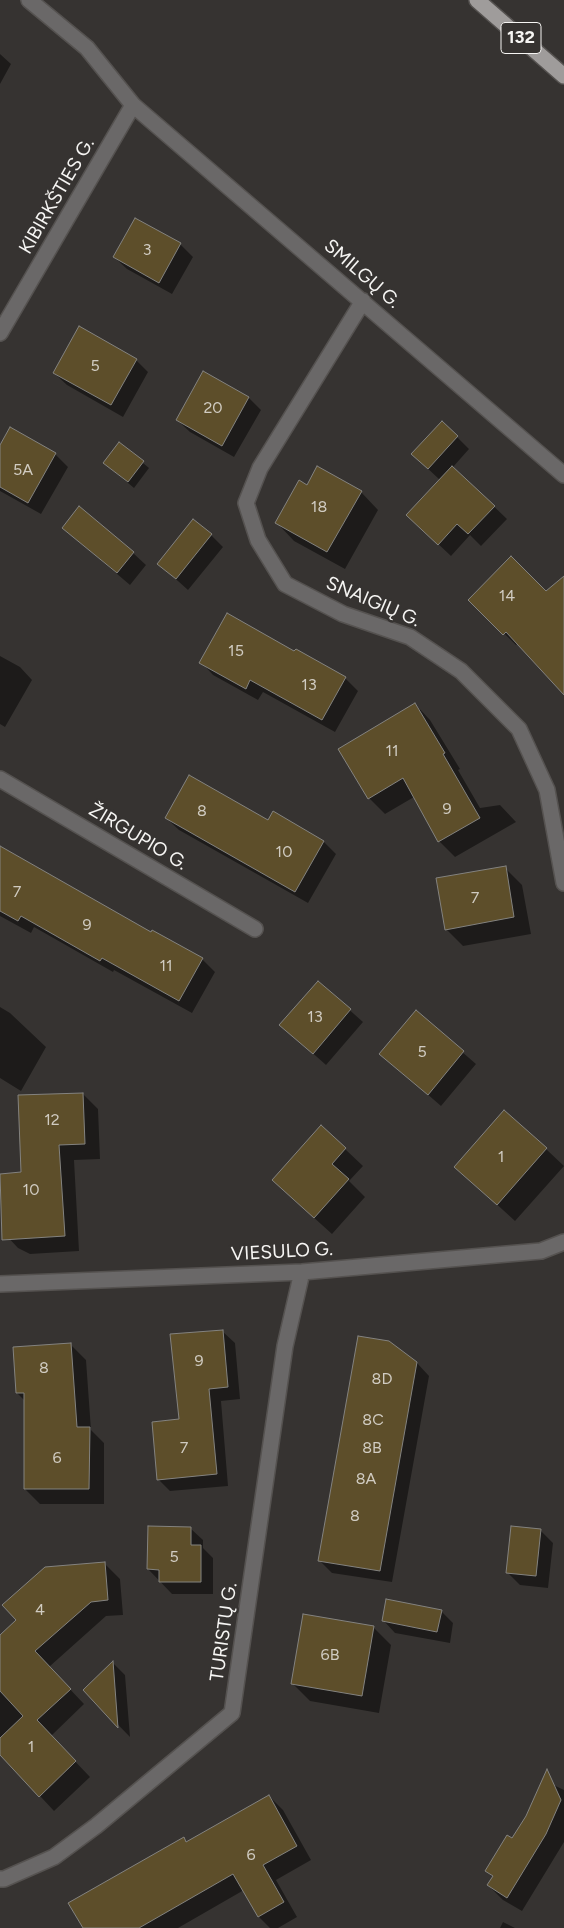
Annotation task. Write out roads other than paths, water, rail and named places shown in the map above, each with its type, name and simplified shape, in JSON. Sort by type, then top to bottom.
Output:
[{"type":"main road","name":"132","points":[[477,0],[564,76]]},
{"type":"street","name":"SMILGŲ G.","points":[[28,0],[87,48],[133,105],[564,475]]},
{"type":"street","name":"KIBIRKŠTIES G.","points":[[0,333],[133,105]]},
{"type":"street","name":"SNAIGIŲ G.","points":[[363,301],[260,468],[246,503],[258,540],[285,584],[343,614],[410,637],[461,671],[519,729],[547,790],[564,882]]},
{"type":"street","name":"ŽIRGUPIO G.","points":[[0,778],[255,929]]},
{"type":"street","name":"VIESULO G.","points":[[0,1284],[302,1272],[541,1251],[564,1242]]},
{"type":"street","name":"TURISTŲ G.","points":[[0,1879],[4,1879],[54,1857],[96,1826],[232,1714],[285,1346],[302,1272]]}]
